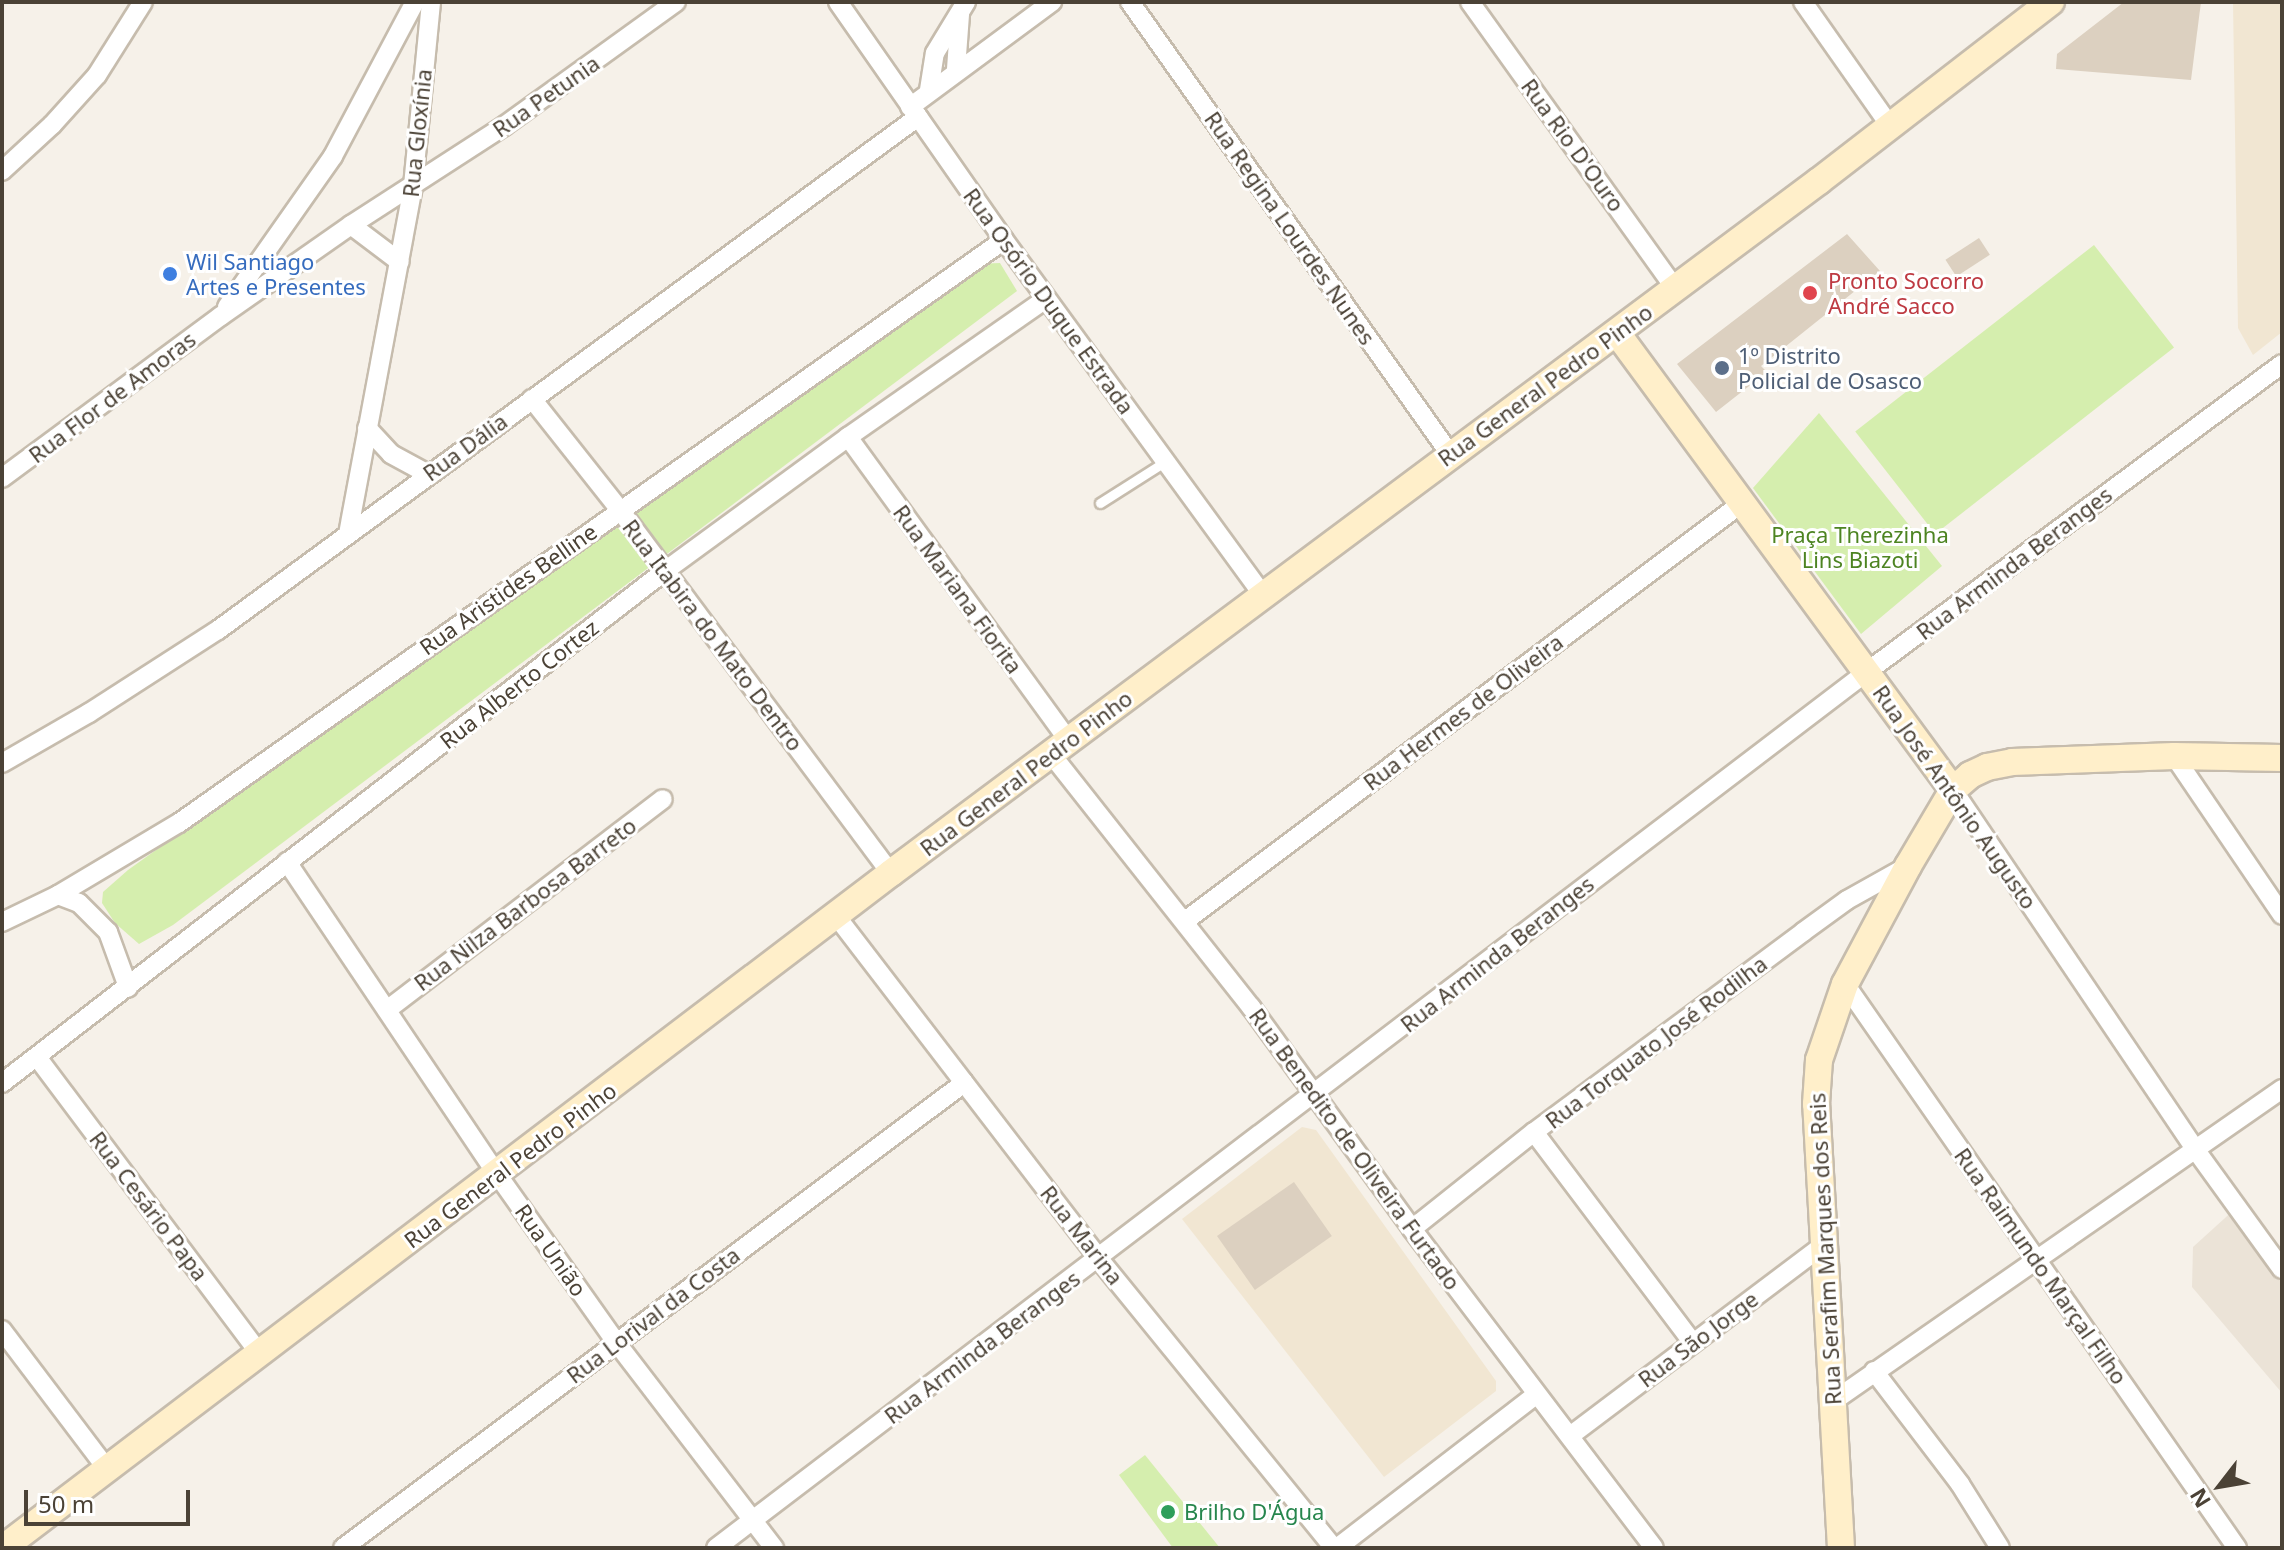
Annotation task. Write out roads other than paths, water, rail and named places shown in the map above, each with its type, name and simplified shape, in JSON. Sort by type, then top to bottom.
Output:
[{"type":"street","points":[[2,171],[52,125],[97,75],[143,2]]},
{"type":"street","name":"Rua Flor de Amoras","points":[[221,316],[333,156],[415,2]]},
{"type":"street","name":"Rua Gloxínia","points":[[348,534],[413,186],[431,2]]},
{"type":"street","name":"Rua Petunia","points":[[413,186],[504,126],[676,2]]},
{"type":"street","name":"Rua Osório Duque Estrada","points":[[838,2],[1046,299],[1264,597]]},
{"type":"street","name":"Rua Dália","points":[[2,763],[89,713],[218,630],[914,112],[929,90],[1052,2]]},
{"type":"street","name":"Rua Regina Lourdes Nunes","points":[[1130,2],[1450,454]]},
{"type":"street","name":"Rua Rio D'Ouro","points":[[1470,2],[1675,288]]},
{"type":"street","points":[[1803,2],[1890,126]]},
{"type":"street","name":"Rua General Pedro Pinho","points":[[3,1548],[261,1355],[891,873],[1264,597],[1450,454],[1617,333],[2051,2]]},
{"type":"street","points":[[956,69],[963,8]]},
{"type":"street","points":[[929,90],[935,53],[963,8]]},
{"type":"street","name":"Rua Flor de Amoras","points":[[2,478],[221,316],[351,225],[413,186]]},
{"type":"street","points":[[351,225],[400,262]]},
{"type":"street","name":"Rua Aristides Belline","points":[[2,922],[58,895],[179,823],[1004,240]]},
{"type":"street","name":"Rua Alberto Cortez","points":[[2,1083],[665,571],[848,437],[1046,299]]},
{"type":"street","name":"Rua José Antônio Augusto","points":[[1617,333],[1953,790],[2195,1149],[2282,1269]]},
{"type":"street","name":"Rua Arminda Beranges","points":[[716,1548],[1868,671],[2282,364]]},
{"type":"street","name":"Rua Itabira do Mato Dentro","points":[[532,399],[620,510],[891,873]]},
{"type":"street","points":[[367,428],[391,454],[428,474]]},
{"type":"street","name":"Rua Mariana Fiorita","points":[[848,437],[1060,747]]},
{"type":"street","name":"Rua Hermes de Oliveira","points":[[1185,921],[1742,503]]},
{"type":"street","name":"Rua Benedito de Oliveira Furtado","points":[[1060,747],[1412,1229],[1654,1548]]},
{"type":"street","points":[[1953,790],[1970,775],[2012,762],[2174,756],[2282,758]]},
{"type":"street","points":[[2174,756],[2282,915]]},
{"type":"street","name":"Rua Serafim Marques dos Reis","points":[[1841,1548],[1816,1104],[1822,1042],[1845,984],[1953,790]]},
{"type":"street","name":"Rua Nilza Barbosa Barreto","points":[[387,1010],[663,799]]},
{"type":"street","name":"Rua União","points":[[287,862],[497,1174],[616,1342],[774,1548]]},
{"type":"street","name":"Rua Torquato José Rodilha","points":[[1412,1229],[1534,1132],[1847,900],[1908,866]]},
{"type":"street","points":[[58,895],[79,903],[108,932],[128,987]]},
{"type":"street","name":"Rua Marina","points":[[837,917],[1099,1259],[1336,1548]]},
{"type":"street","name":"Rua Raimundo Marçal Filho","points":[[1845,984],[2237,1548]]},
{"type":"street","name":"Rua Cesário Papa","points":[[37,1057],[261,1355]]},
{"type":"street","name":"Rua Lorival da Costa","points":[[343,1548],[964,1083]]},
{"type":"street","points":[[1832,1402],[2282,1089]]},
{"type":"street","points":[[1534,1132],[1693,1343]]},
{"type":"street","name":"Rua São Jorge","points":[[1570,1436],[1826,1243]]},
{"type":"street","points":[[2,1330],[107,1469]]},
{"type":"street","points":[[1874,1371],[1960,1484],[2000,1548]]},
{"type":"street","points":[[1336,1548],[1536,1395]]},
{"type":"lane","points":[[1100,503],[1166,461]]},
{"type":"place","name":"Wil Santiago Artes e Presentes","points":[[170,274]]},
{"type":"place","name":"Pronto Socorro André Sacco","points":[[1810,293]]},
{"type":"place","name":"1º Distrito Policial de Osasco","points":[[1722,368]]},
{"type":"place","name":"Brilho D'Água","points":[[1168,1512]]},
{"type":"park label","name":"Praça Therezinha Lins Biazoti","points":[[1860,546]]}]
